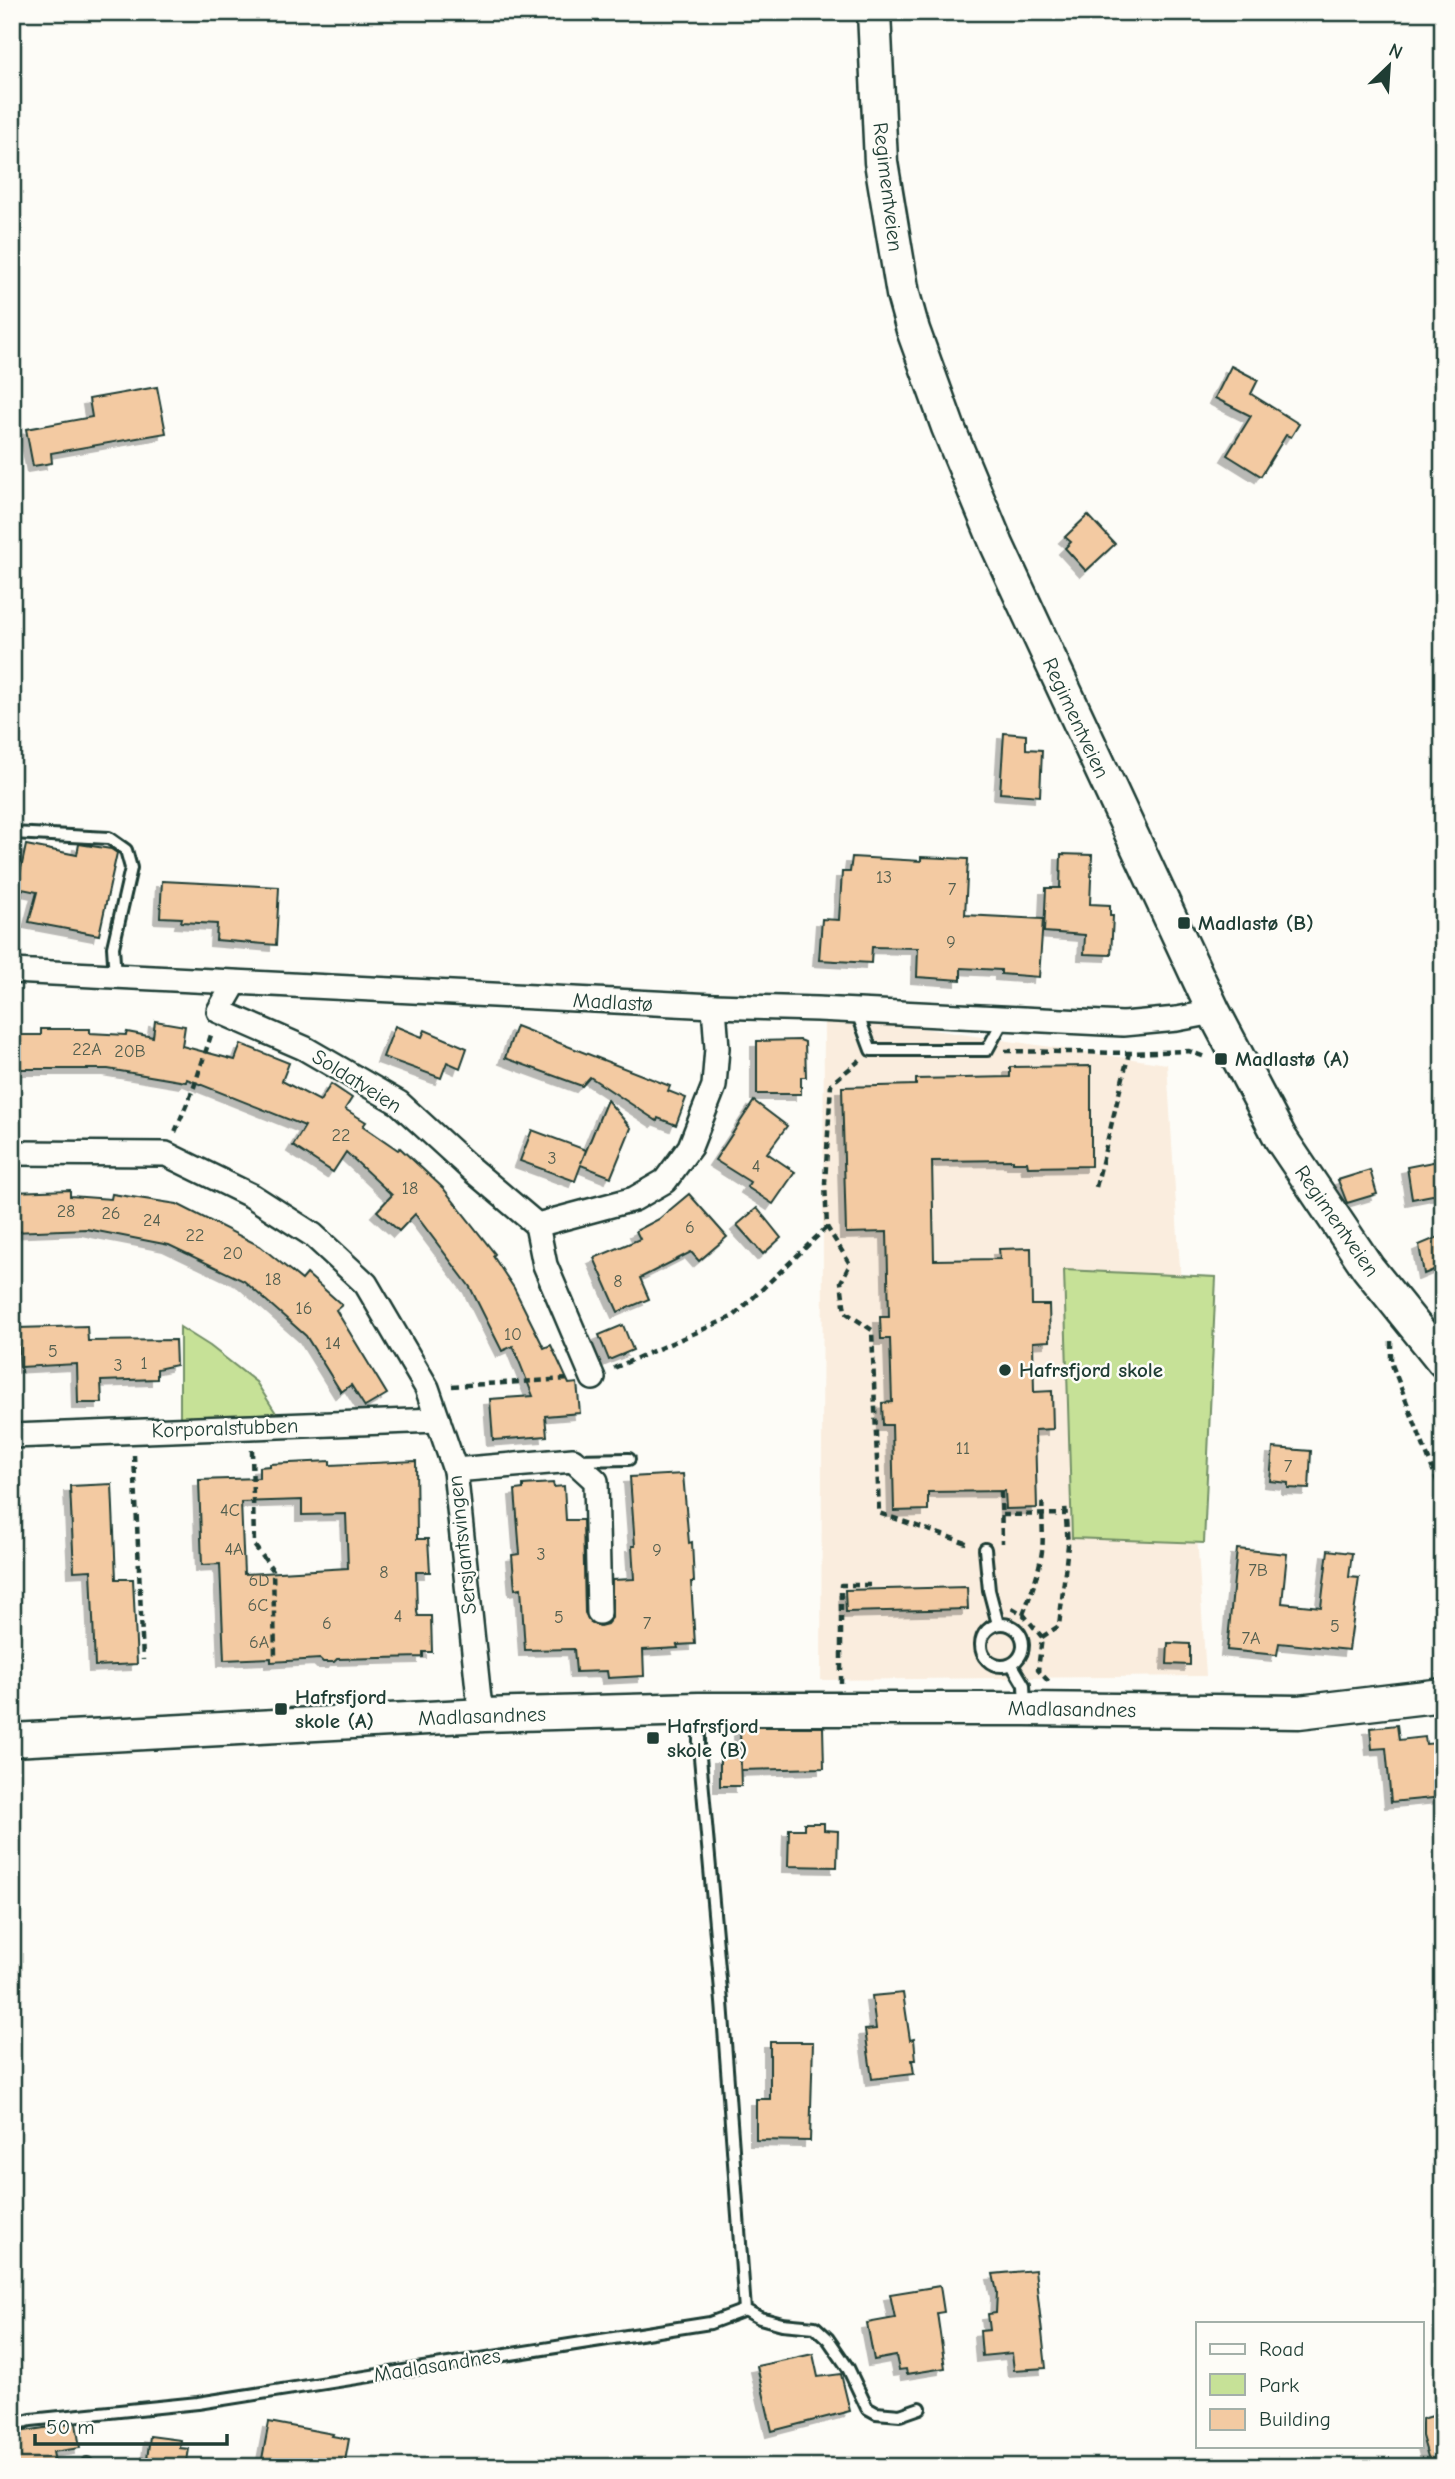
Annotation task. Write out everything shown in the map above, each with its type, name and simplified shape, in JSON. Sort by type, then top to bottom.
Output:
[{"type":"main road","name":"Regimentveien","points":[[874,12],[881,162],[903,293],[947,427],[1003,558],[1214,1012],[1281,1139],[1375,1278],[1443,1361]]},
{"type":"main road","name":"Madlasandnes","points":[[12,1740],[484,1715],[699,1709],[1299,1712],[1443,1695]]},
{"type":"street","name":"Madlastø","points":[[12,971],[1123,1024],[1177,1019],[1214,1012]]},
{"type":"street","points":[[219,1011],[235,983]]},
{"type":"street","points":[[593,1378],[545,1265],[537,1225],[634,1199],[665,1181],[690,1147],[714,1086],[717,1048],[714,1006]]},
{"type":"street","name":"Soldatveien","points":[[219,1011],[304,1048],[399,1103],[537,1225]]},
{"type":"street","name":"Sersjantsvingen","points":[[12,1153],[166,1154],[252,1196],[313,1236],[366,1284],[427,1388],[455,1470],[479,1699],[484,1715]]},
{"type":"street","name":"Korporalstubben","points":[[12,1436],[438,1420]]},
{"type":"street","points":[[455,1470],[573,1460],[596,1481],[599,1612]]},
{"type":"lane","points":[[12,833],[109,838],[126,850],[131,868],[113,947],[114,976]]},
{"type":"lane","points":[[856,1010],[871,1050],[987,1050],[1005,1017]]},
{"type":"lane","points":[[573,1460],[629,1459]]},
{"type":"lane","points":[[985,1549],[989,1590],[998,1624]]},
{"type":"lane","points":[[998,1624],[1013,1627],[1023,1638],[1023,1653],[1013,1665],[998,1667],[985,1660],[980,1645],[985,1631],[998,1624]]},
{"type":"lane","points":[[1013,1665],[1024,1685],[1025,1709]]},
{"type":"lane","points":[[699,1709],[699,1746],[723,2007],[746,2310],[760,2318],[782,2324],[815,2327],[828,2339],[848,2368],[867,2408],[876,2413],[900,2416],[920,2408]]},
{"type":"lane","name":"Madlasandnes","points":[[12,2424],[198,2403],[710,2323],[746,2310]]},
{"type":"path","points":[[166,1154],[194,1087],[219,1011]]},
{"type":"path","points":[[871,1050],[831,1084],[825,1183],[827,1227],[850,1264],[841,1282],[845,1312],[872,1330],[879,1513],[985,1549]]},
{"type":"path","points":[[987,1050],[1129,1053],[1189,1051]]},
{"type":"path","points":[[1096,1187],[1129,1053]]},
{"type":"path","points":[[427,1388],[593,1378],[734,1316],[827,1227]]},
{"type":"path","points":[[1390,1333],[1391,1362],[1443,1496]]},
{"type":"path","points":[[252,1427],[254,1545],[273,1570],[275,1656]]},
{"type":"path","points":[[133,1431],[143,1660]]},
{"type":"path","points":[[1002,1492],[1002,1550]]},
{"type":"path","points":[[1023,1614],[1033,1589],[1042,1551],[1043,1497]]},
{"type":"path","points":[[1042,1637],[1059,1626],[1068,1545],[1065,1504]]},
{"type":"path","points":[[1002,1515],[1066,1514]]},
{"type":"path","points":[[12,1564],[18,1671]]},
{"type":"path","points":[[841,1690],[841,1585],[871,1585]]},
{"type":"path","points":[[1007,1605],[1023,1614],[1042,1637],[1038,1670],[1052,1686]]},
{"type":"shaded area","name":"Hafrsfjord skole","points":[[824,1014],[1167,1064],[1206,1676],[821,1680]]},
{"type":"green space","points":[[1064,1270],[1216,1277],[1204,1543],[1072,1538]]},
{"type":"green space","points":[[180,1327],[210,1346],[256,1382],[276,1413],[180,1418]]},
{"type":"building","points":[[1231,366],[1258,380],[1251,394],[1299,424],[1291,437],[1286,435],[1261,476],[1227,455],[1251,416],[1215,398]]},
{"type":"building","points":[[157,387],[166,433],[51,453],[52,463],[33,466],[26,429],[92,417],[89,399]]},
{"type":"building","points":[[1088,515],[1115,544],[1086,571],[1065,548],[1071,542],[1065,537]]},
{"type":"building","points":[[1004,733],[1026,735],[1026,749],[1042,750],[1040,796],[1000,793]]},
{"type":"building","points":[[79,844],[111,849],[117,853],[99,935],[29,922],[37,892],[17,888],[26,845],[77,855]]},
{"type":"building","points":[[1061,854],[1092,855],[1090,904],[1110,905],[1110,916],[1113,916],[1111,955],[1084,954],[1085,935],[1044,932],[1046,888],[1060,888]]},
{"type":"building","points":[[852,857],[921,861],[921,857],[968,859],[965,915],[1043,919],[1039,977],[1001,974],[1001,970],[961,968],[961,980],[917,977],[918,948],[872,947],[871,963],[819,960],[822,919],[839,920],[842,872],[850,872]]},
{"type":"building","points":[[162,881],[279,887],[276,945],[216,940],[217,924],[181,922],[182,918],[160,917]]},
{"type":"building","points":[[155,1021],[185,1026],[182,1046],[235,1060],[241,1044],[289,1063],[282,1081],[320,1101],[331,1084],[352,1098],[345,1109],[366,1122],[363,1126],[398,1150],[400,1148],[443,1188],[495,1254],[493,1256],[514,1288],[544,1348],[551,1345],[569,1384],[577,1383],[580,1413],[545,1416],[547,1436],[493,1440],[490,1399],[533,1396],[513,1346],[502,1351],[470,1287],[415,1214],[399,1231],[377,1211],[392,1195],[346,1152],[333,1172],[293,1146],[305,1126],[187,1079],[186,1082],[108,1069],[12,1069],[12,1035],[41,1035],[41,1029],[90,1029],[90,1033],[126,1035],[127,1032],[153,1037]]},
{"type":"building","points":[[395,1026],[422,1037],[425,1030],[467,1048],[460,1068],[447,1062],[441,1078],[383,1057]]},
{"type":"building","points":[[516,1026],[670,1086],[668,1091],[686,1098],[676,1125],[658,1118],[657,1121],[590,1077],[582,1086],[505,1058]]},
{"type":"building","points":[[757,1041],[805,1042],[806,1077],[801,1077],[801,1094],[757,1094]]},
{"type":"building","points":[[1091,1066],[1091,1166],[1028,1167],[1027,1162],[1013,1160],[932,1161],[934,1260],[1000,1259],[999,1249],[1031,1248],[1032,1305],[1049,1305],[1050,1341],[1033,1342],[1034,1392],[1052,1391],[1053,1429],[1035,1430],[1037,1508],[1006,1509],[1005,1491],[928,1492],[928,1510],[894,1511],[892,1425],[883,1425],[882,1403],[892,1402],[890,1339],[881,1339],[880,1317],[889,1317],[887,1232],[846,1233],[842,1087],[916,1085],[916,1079],[1010,1077],[1010,1067]]},
{"type":"building","points":[[607,1100],[631,1128],[611,1177],[581,1165],[575,1181],[520,1161],[532,1130],[586,1150],[581,1163]]},
{"type":"building","points":[[754,1101],[787,1126],[767,1153],[795,1172],[773,1204],[747,1187],[750,1182],[715,1160]]},
{"type":"building","points":[[1443,1160],[1443,1193],[1412,1199],[1407,1167]]},
{"type":"building","points":[[1370,1170],[1377,1194],[1347,1203],[1338,1180]]},
{"type":"building","points":[[70,1190],[70,1196],[111,1199],[112,1194],[177,1204],[260,1246],[302,1280],[307,1274],[342,1305],[336,1310],[387,1394],[365,1407],[351,1385],[341,1392],[306,1336],[244,1281],[169,1245],[87,1229],[12,1232],[12,1192]]},
{"type":"building","points":[[689,1194],[727,1237],[699,1261],[691,1252],[640,1278],[649,1299],[618,1312],[594,1258],[640,1239],[636,1231],[659,1219]]},
{"type":"building","points":[[757,1208],[781,1238],[763,1254],[737,1225]]},
{"type":"building","points":[[1443,1235],[1443,1266],[1424,1274],[1419,1245]]},
{"type":"building","points":[[623,1325],[633,1350],[609,1360],[599,1335]]},
{"type":"building","points":[[87,1326],[88,1341],[175,1340],[176,1365],[157,1369],[157,1379],[101,1381],[102,1403],[78,1403],[77,1364],[20,1367],[18,1328]]},
{"type":"building","points":[[1273,1448],[1311,1451],[1309,1489],[1288,1488],[1288,1483],[1270,1481]]},
{"type":"building","points":[[330,1461],[330,1465],[416,1461],[417,1539],[428,1539],[430,1572],[416,1572],[417,1612],[418,1616],[431,1616],[432,1652],[423,1652],[423,1657],[337,1659],[334,1662],[323,1662],[320,1659],[271,1662],[271,1658],[224,1660],[220,1564],[202,1565],[199,1480],[259,1478],[259,1467]],"holes":[[[302,1500],[302,1515],[346,1514],[348,1568],[244,1574],[241,1502]]]},
{"type":"building","points":[[683,1474],[689,1543],[692,1542],[694,1582],[691,1582],[695,1644],[643,1650],[644,1676],[608,1678],[607,1671],[576,1672],[574,1649],[525,1650],[521,1588],[515,1589],[512,1555],[520,1554],[515,1490],[523,1489],[523,1485],[553,1483],[554,1487],[564,1486],[566,1520],[583,1520],[585,1613],[592,1624],[600,1626],[607,1624],[612,1618],[612,1580],[634,1579],[632,1546],[635,1546],[630,1477]]},
{"type":"building","points":[[112,1484],[116,1579],[133,1579],[137,1664],[95,1666],[91,1570],[74,1571],[70,1486]]},
{"type":"building","points":[[1237,1549],[1287,1554],[1282,1603],[1321,1607],[1328,1550],[1352,1553],[1349,1577],[1359,1578],[1349,1650],[1279,1643],[1277,1655],[1227,1650]]},
{"type":"building","points":[[967,1587],[968,1609],[846,1612],[845,1590]]},
{"type":"building","points":[[1168,1643],[1190,1644],[1190,1665],[1167,1664]]},
{"type":"building","points":[[1397,1725],[1399,1740],[1425,1737],[1426,1744],[1439,1743],[1443,1797],[1391,1802],[1386,1748],[1372,1749],[1370,1728]]},
{"type":"building","points":[[740,1727],[823,1727],[824,1768],[741,1770]]},
{"type":"building","points":[[720,1757],[740,1757],[741,1786],[720,1786]]},
{"type":"building","points":[[804,1823],[824,1823],[824,1830],[838,1831],[837,1867],[788,1866],[789,1829],[804,1829]]},
{"type":"building","points":[[903,1993],[910,2040],[914,2039],[914,2074],[872,2079],[865,2030],[876,2029],[872,1996]]},
{"type":"building","points":[[770,2042],[813,2042],[810,2141],[756,2140],[756,2099],[770,2099]]},
{"type":"building","points":[[1035,2270],[1046,2368],[1014,2370],[1012,2353],[982,2356],[980,2331],[990,2330],[988,2314],[996,2313],[997,2292],[993,2274]]},
{"type":"building","points":[[940,2286],[944,2312],[937,2313],[945,2368],[907,2374],[906,2369],[899,2370],[896,2356],[874,2360],[867,2323],[895,2318],[890,2294]]},
{"type":"building","points":[[813,2354],[818,2377],[841,2374],[850,2411],[772,2431],[757,2366]]},
{"type":"building","points":[[1443,2413],[1443,2467],[1431,2467],[1424,2443],[1424,2418]]},
{"type":"building","points":[[269,2422],[349,2439],[344,2467],[305,2467],[262,2459]]},
{"type":"building","points":[[76,2423],[80,2448],[53,2452],[56,2467],[12,2467],[12,2433]]},
{"type":"building","points":[[150,2436],[181,2440],[180,2448],[189,2449],[186,2467],[146,2467]]},
{"type":"place","name":"Madlastø (B)","points":[[1184,923]]},
{"type":"place","name":"Madlastø (A)","points":[[1221,1059]]},
{"type":"place","name":"Hafrsfjord skole","points":[[1005,1370]]},
{"type":"place","name":"Hafrsfjord skole (A)","points":[[281,1709]]},
{"type":"place","name":"Hafrsfjord skole (B)","points":[[653,1738]]}]
